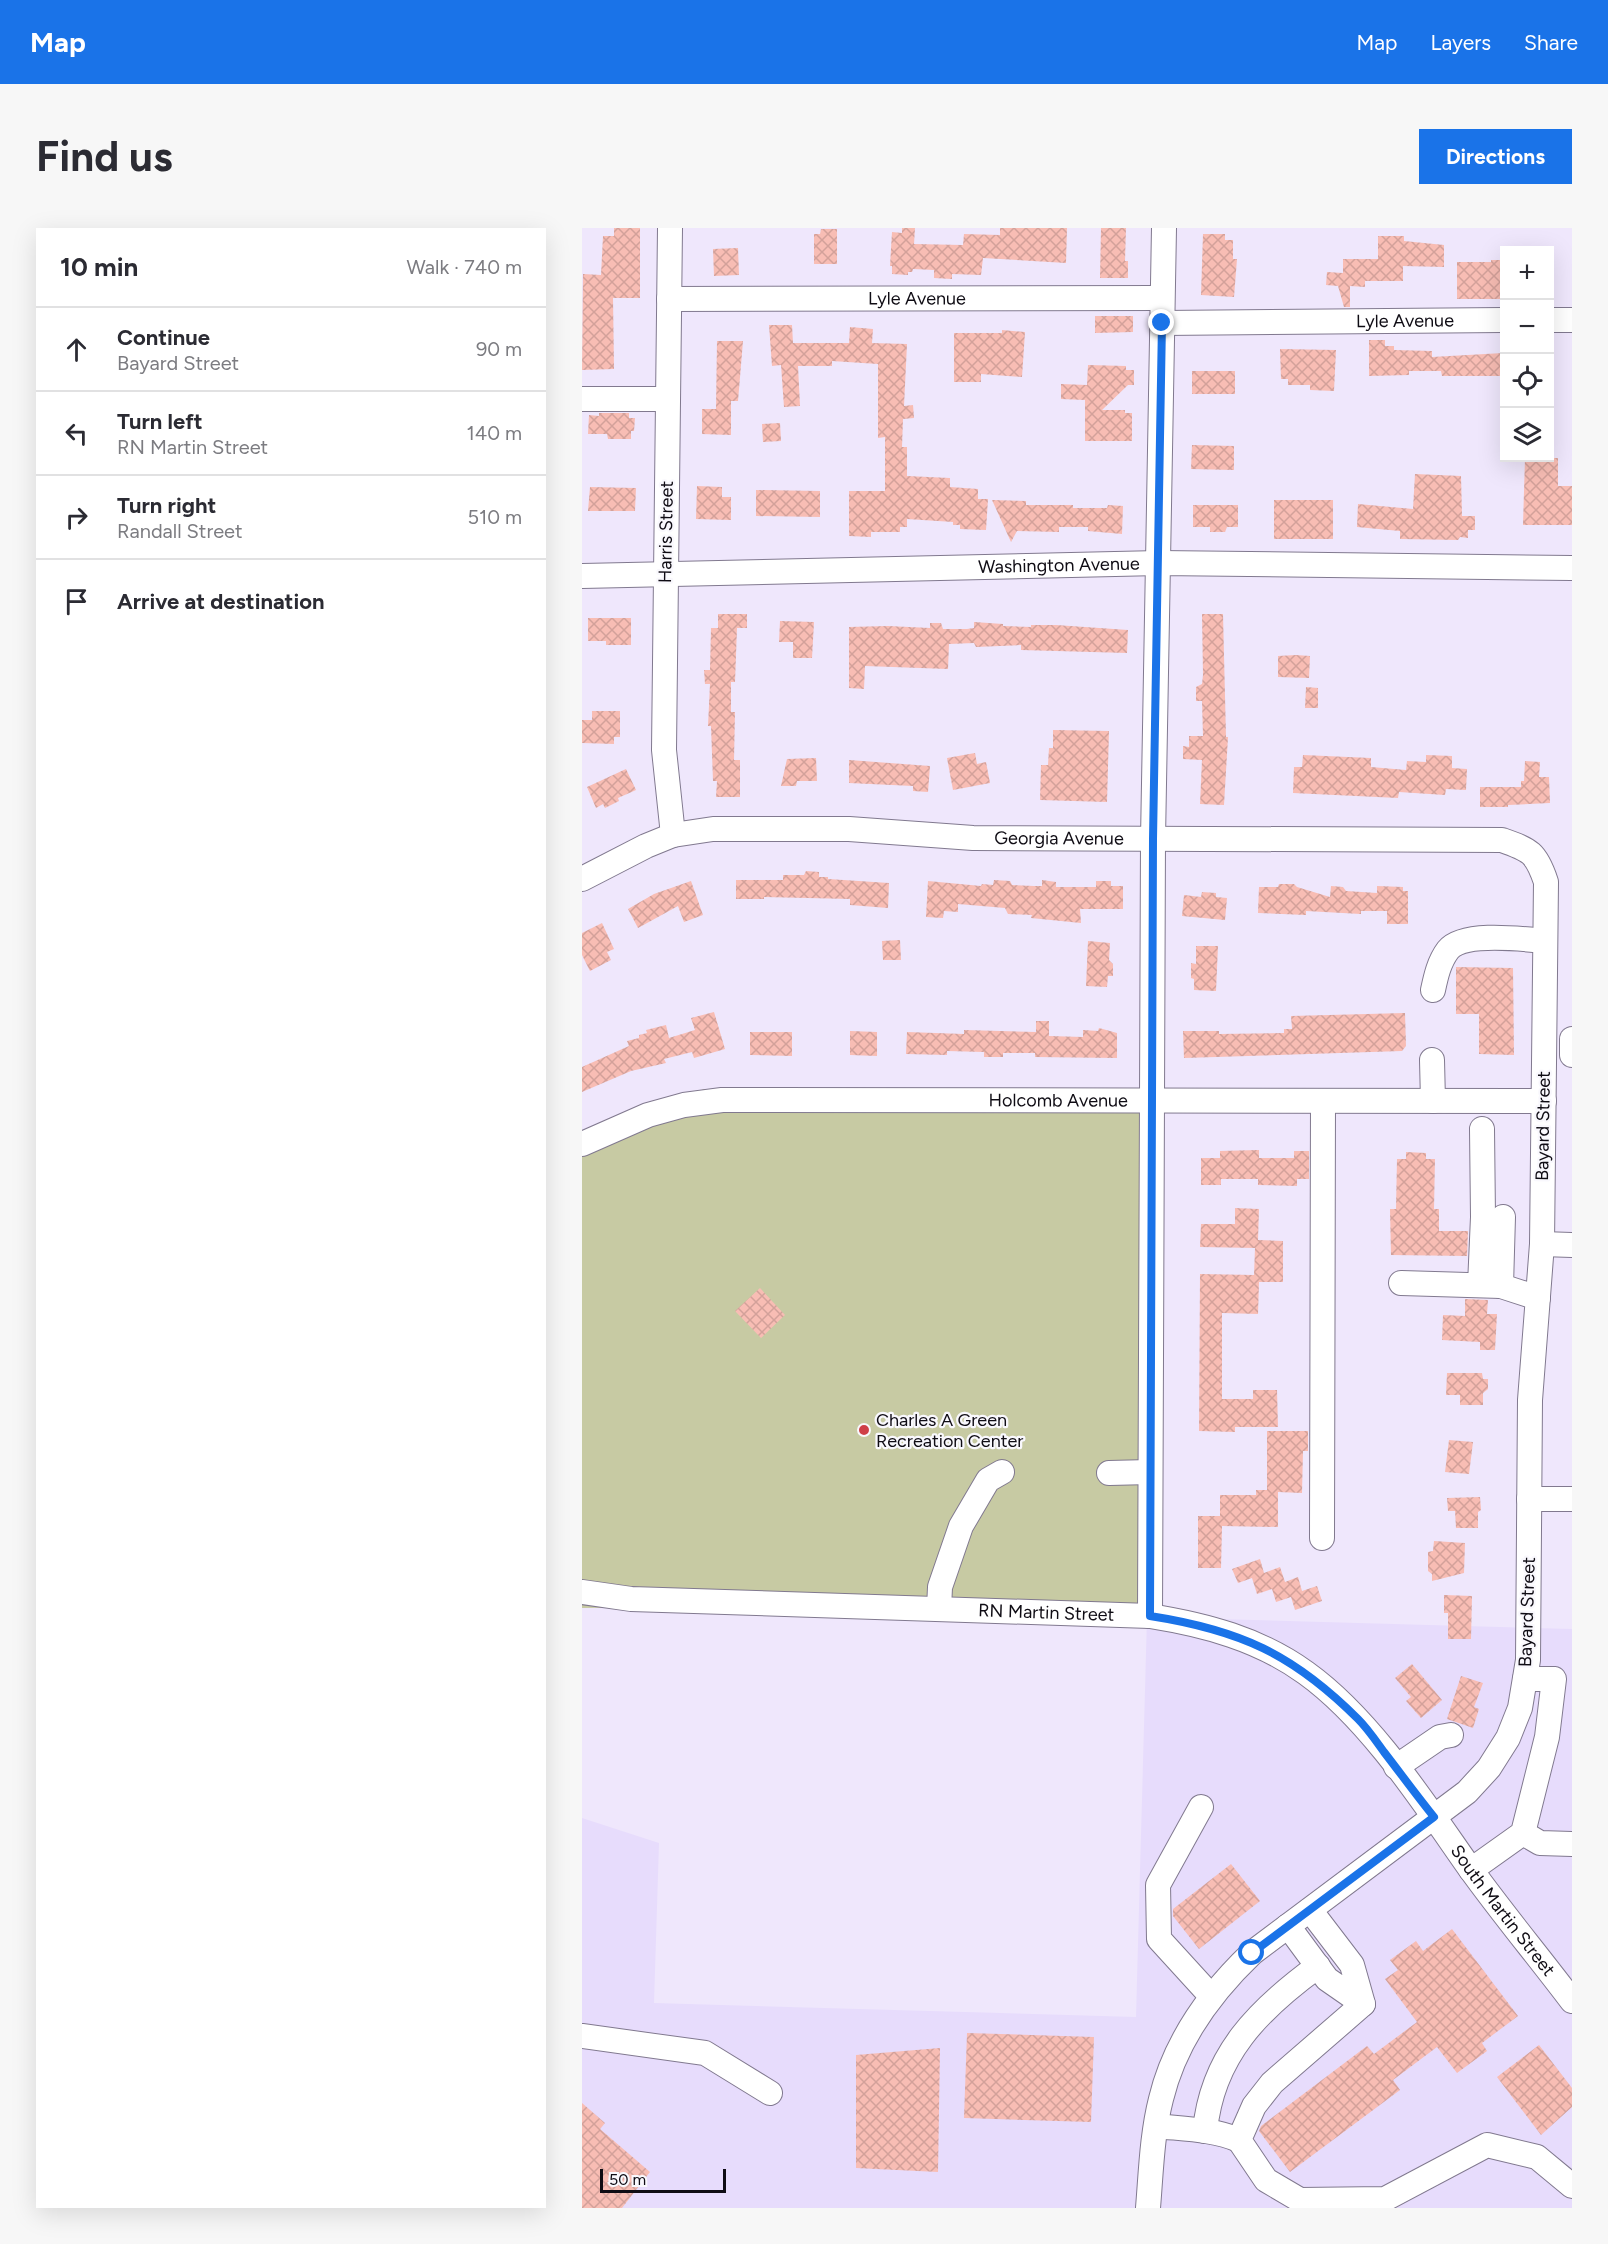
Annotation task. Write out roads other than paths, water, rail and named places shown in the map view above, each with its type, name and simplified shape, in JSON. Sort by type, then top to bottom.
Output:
[{"type":"street","name":"Harris Street","points":[[669,228],[664,750],[673,835]]},
{"type":"street","points":[[1150,1616],[1153,839],[1164,228]]},
{"type":"street","name":"Lyle Avenue","points":[[669,298],[1162,298]]},
{"type":"street","name":"Lyle Avenue","points":[[1162,323],[1500,320]]},
{"type":"street","points":[[1554,320],[1572,320]]},
{"type":"street","points":[[582,399],[668,399]]},
{"type":"street","name":"Washington Avenue","points":[[582,576],[1159,563],[1572,568]]},
{"type":"street","name":"Georgia Avenue","points":[[582,879],[646,846],[673,835],[713,829],[849,829],[972,838],[1502,840],[1526,848],[1540,863]]},
{"type":"street","name":"Bayard Street","points":[[1148,2208],[1161,2097],[1178,2049],[1201,2008],[1224,1979],[1252,1953],[1467,1792],[1489,1768],[1512,1728],[1520,1708],[1528,1660],[1530,1400],[1543,1217],[1546,882],[1540,863]]},
{"type":"street","points":[[1433,990],[1439,966],[1449,948],[1465,940],[1495,938],[1545,941]]},
{"type":"street","name":"Bayard Street","points":[[1572,1039],[1572,1055]]},
{"type":"street","points":[[1432,1060],[1433,1101]]},
{"type":"street","name":"Holcomb Avenue","points":[[582,1144],[648,1115],[684,1105],[722,1100],[1544,1101]]},
{"type":"street","points":[[1322,1538],[1323,1101]]},
{"type":"street","points":[[1482,1129],[1493,1217],[1490,1286]]},
{"type":"street","points":[[1493,1217],[1543,1217]]},
{"type":"street","points":[[1542,1244],[1572,1245]]},
{"type":"street","points":[[1401,1283],[1490,1286],[1538,1298]]},
{"type":"street","points":[[939,1609],[940,1587],[961,1526],[988,1480],[1002,1472]]},
{"type":"street","points":[[1109,1473],[1150,1472]]},
{"type":"street","points":[[1529,1499],[1572,1499]]},
{"type":"street","name":"RN Martin Street","points":[[582,1592],[631,1599],[1150,1616],[1193,1623],[1224,1632],[1275,1653],[1307,1673],[1360,1721],[1434,1817]]},
{"type":"street","points":[[1471,1870],[1523,1833],[1563,1679],[1525,1679]]},
{"type":"street","points":[[1396,1767],[1440,1737],[1451,1735]]},
{"type":"street","points":[[1201,1807],[1158,1884],[1159,1939],[1211,1996]]},
{"type":"street","name":"South Martin Street","points":[[1434,1817],[1471,1870],[1572,2001]]},
{"type":"street","points":[[1523,1833],[1539,1843],[1572,1844]]},
{"type":"street","points":[[1310,1910],[1352,1965],[1363,2004]]},
{"type":"street","points":[[1288,1926],[1327,1979],[1363,2004]]},
{"type":"street","points":[[1204,2131],[1207,2109],[1224,2062],[1248,2027],[1287,1989],[1318,1966]]},
{"type":"street","points":[[1239,2140],[1254,2106],[1272,2083],[1363,2004]]},
{"type":"street","points":[[582,2036],[705,2053],[770,2093]]},
{"type":"street","points":[[1156,2126],[1204,2131],[1227,2135],[1239,2140],[1266,2180],[1300,2200],[1385,2199],[1487,2145],[1537,2157],[1572,2186]]},
{"type":"place","name":"Charles A Green Recreation Center","points":[[864,1430]]}]
